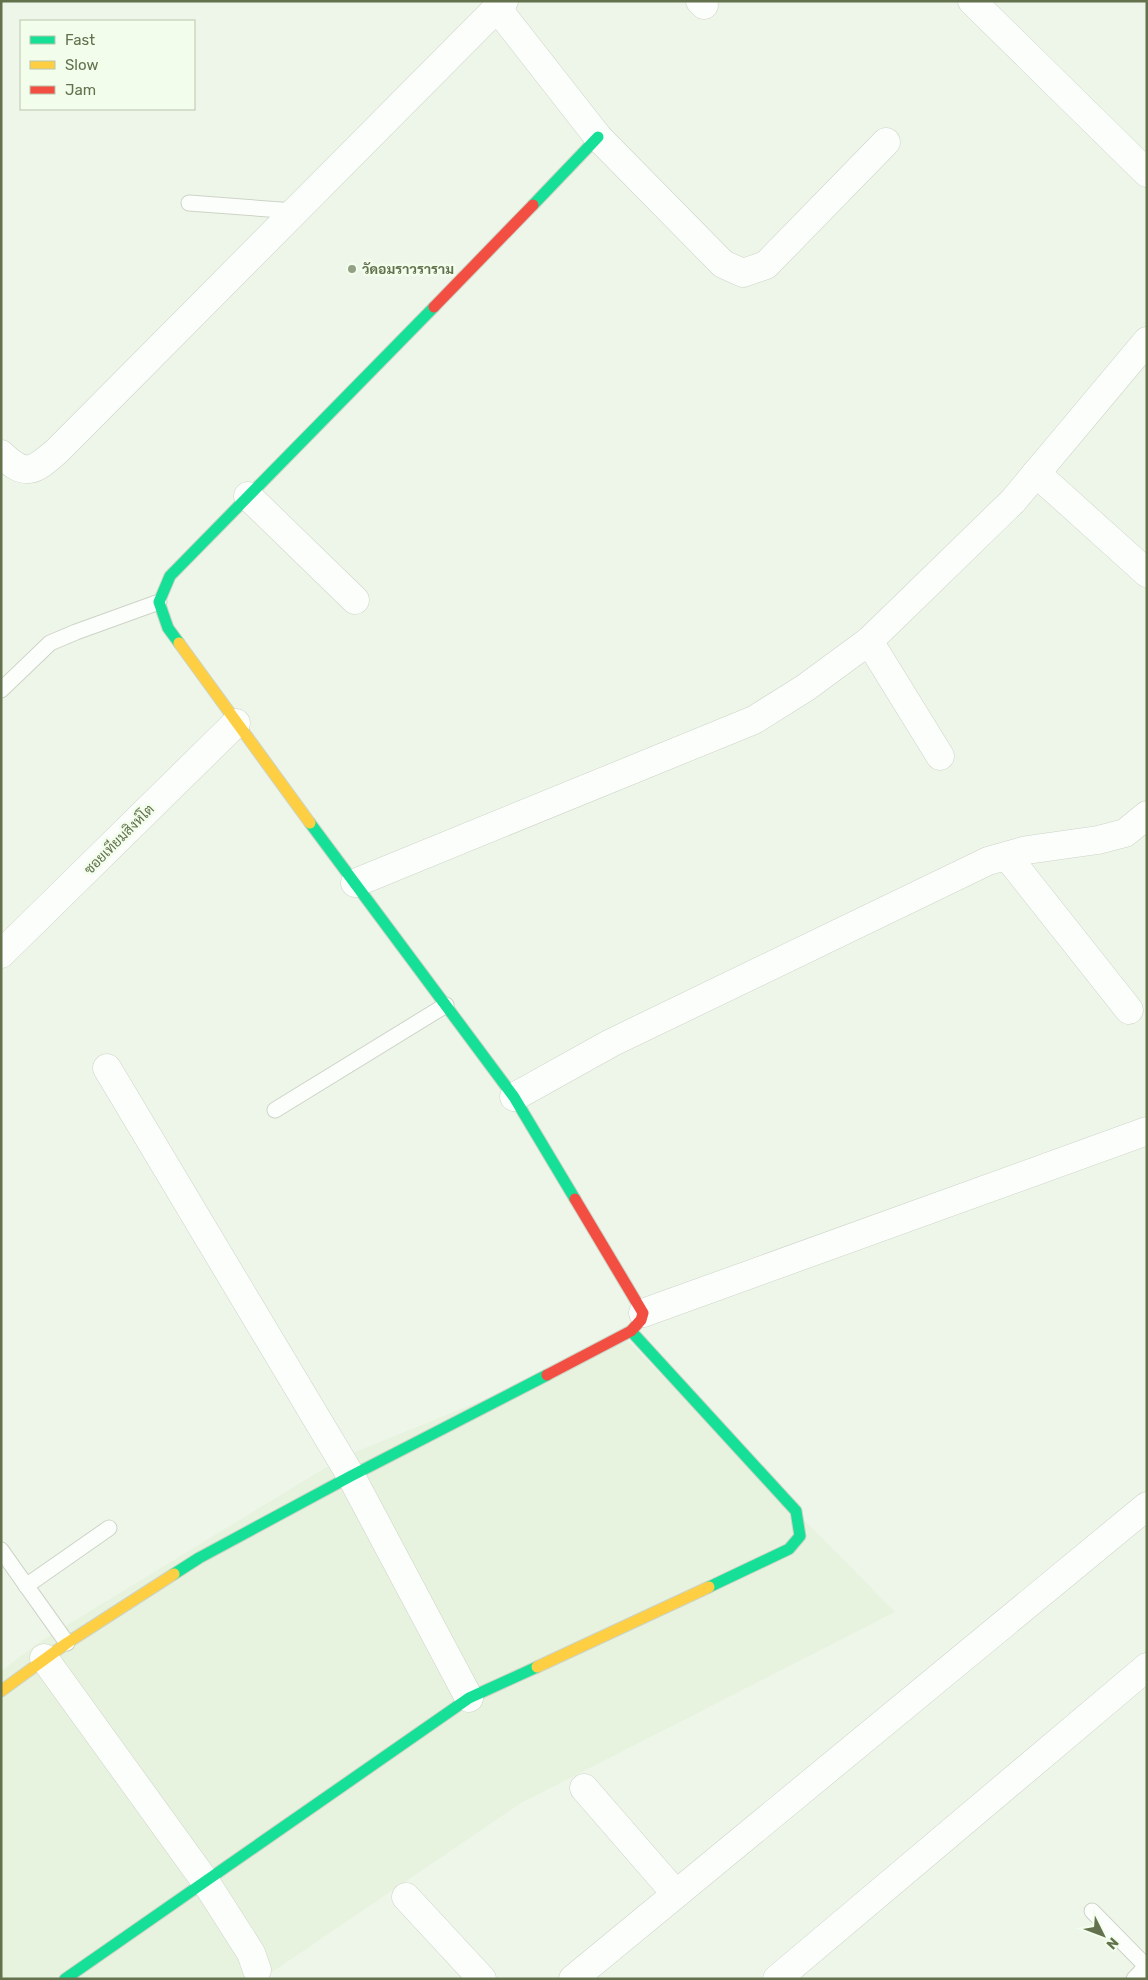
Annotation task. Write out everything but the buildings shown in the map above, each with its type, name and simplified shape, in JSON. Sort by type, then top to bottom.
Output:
[{"type":"street","points":[[972,1],[1147,173]]},
{"type":"street","points":[[1,454],[25,470],[38,468],[501,4],[598,137],[722,264],[743,273],[766,265],[886,142]]},
{"type":"street","points":[[66,1979],[469,1698],[773,1558],[789,1549],[800,1536],[800,1524],[796,1511],[637,1322],[514,1097],[236,723],[168,628],[159,602],[170,576],[501,240],[598,137]]},
{"type":"street","points":[[355,883],[754,720],[805,688],[870,641],[1013,501],[1147,341]]},
{"type":"street","points":[[1036,473],[1147,573]]},
{"type":"street","points":[[248,496],[355,600]]},
{"type":"street","points":[[870,641],[940,756]]},
{"type":"street","name":"ซอยเทียมสิงห์โต","points":[[1,954],[236,723]]},
{"type":"street","points":[[514,1097],[611,1042],[988,862],[1027,850],[1098,840],[1125,833],[1147,815]]},
{"type":"street","points":[[1007,856],[1129,1010]]},
{"type":"street","points":[[107,1068],[351,1476],[469,1698]]},
{"type":"street","points":[[1,1691],[44,1658],[198,1558],[637,1322],[1147,1131]]},
{"type":"street","points":[[573,1979],[1147,1506]]},
{"type":"street","points":[[44,1658],[205,1882],[251,1953],[257,1970]]},
{"type":"street","points":[[777,1979],[1147,1667]]},
{"type":"street","points":[[584,1788],[676,1894]]},
{"type":"street","points":[[406,1897],[482,1979]]},
{"type":"lane","points":[[188,203],[295,211]]},
{"type":"lane","points":[[1,690],[50,643],[159,602]]},
{"type":"lane","points":[[275,1110],[446,1005]]},
{"type":"lane","points":[[26,1586],[109,1528]]},
{"type":"lane","points":[[1,1550],[67,1643]]},
{"type":"lane","points":[[1092,1911],[1146,1966],[1134,1979]]},
{"type":"shaded area","points":[[628,1341],[895,1612],[521,1803],[262,1979],[1,1979],[1,1671],[41,1641],[343,1457]]},
{"type":"traffic: fast","points":[[533,205],[598,137]]},
{"type":"traffic: fast","points":[[179,643],[168,628],[159,602],[170,576],[434,307]]},
{"type":"traffic: fast","points":[[310,823],[514,1097],[575,1199]]},
{"type":"traffic: fast","points":[[631,1331],[796,1511],[800,1536],[789,1549],[709,1587]]},
{"type":"traffic: fast","points":[[174,1574],[199,1558],[351,1476],[547,1375]]},
{"type":"traffic: fast","points":[[65,1979],[469,1698],[537,1667]]},
{"type":"traffic: slow","points":[[179,643],[310,823]]},
{"type":"traffic: slow","points":[[1,1691],[67,1643],[174,1574]]},
{"type":"traffic: slow","points":[[537,1667],[709,1587]]},
{"type":"traffic: jam","points":[[434,307],[533,205]]},
{"type":"traffic: jam","points":[[547,1375],[631,1331],[641,1320],[643,1313],[575,1199]]},
{"type":"place","name":"วัดอมราวราราม","points":[[352,269]]}]
